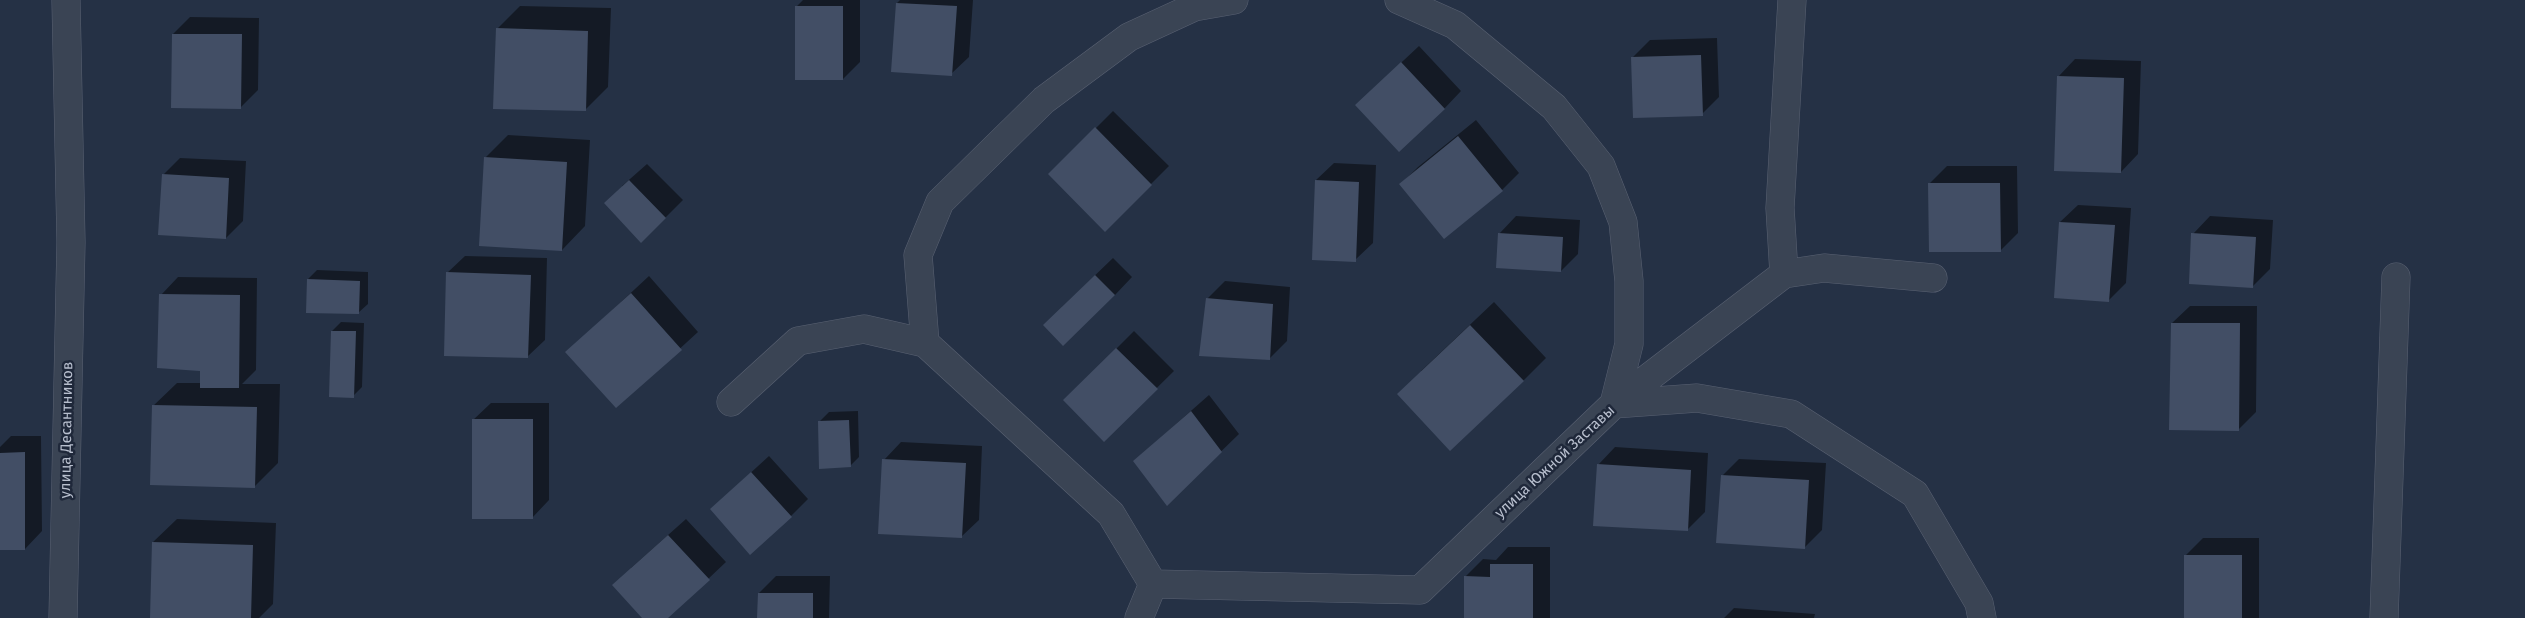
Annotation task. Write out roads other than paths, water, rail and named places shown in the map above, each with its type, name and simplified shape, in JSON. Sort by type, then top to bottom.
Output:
[{"type":"street","name":"улица Десантников","points":[[63,618],[71,242],[66,0]]},
{"type":"street","points":[[925,343],[918,255],[940,202],[1044,100],[1129,37],[1194,7],[1234,0]]},
{"type":"street","points":[[1399,0],[1455,25],[1554,107],[1601,166],[1623,222],[1629,281],[1629,344],[1614,404]]},
{"type":"street","points":[[1784,274],[1780,208],[1792,0]]},
{"type":"street","points":[[1614,404],[1784,274],[1824,268],[1933,278]]},
{"type":"street","points":[[2384,618],[2396,276]]},
{"type":"street","points":[[731,402],[798,341],[864,329],[925,343],[1111,514],[1153,584],[1139,618]]},
{"type":"street","name":"улица Южной Заставы","points":[[1153,584],[1420,590],[1614,404],[1697,398],[1791,414],[1915,494],[1979,603],[1982,618]]}]
